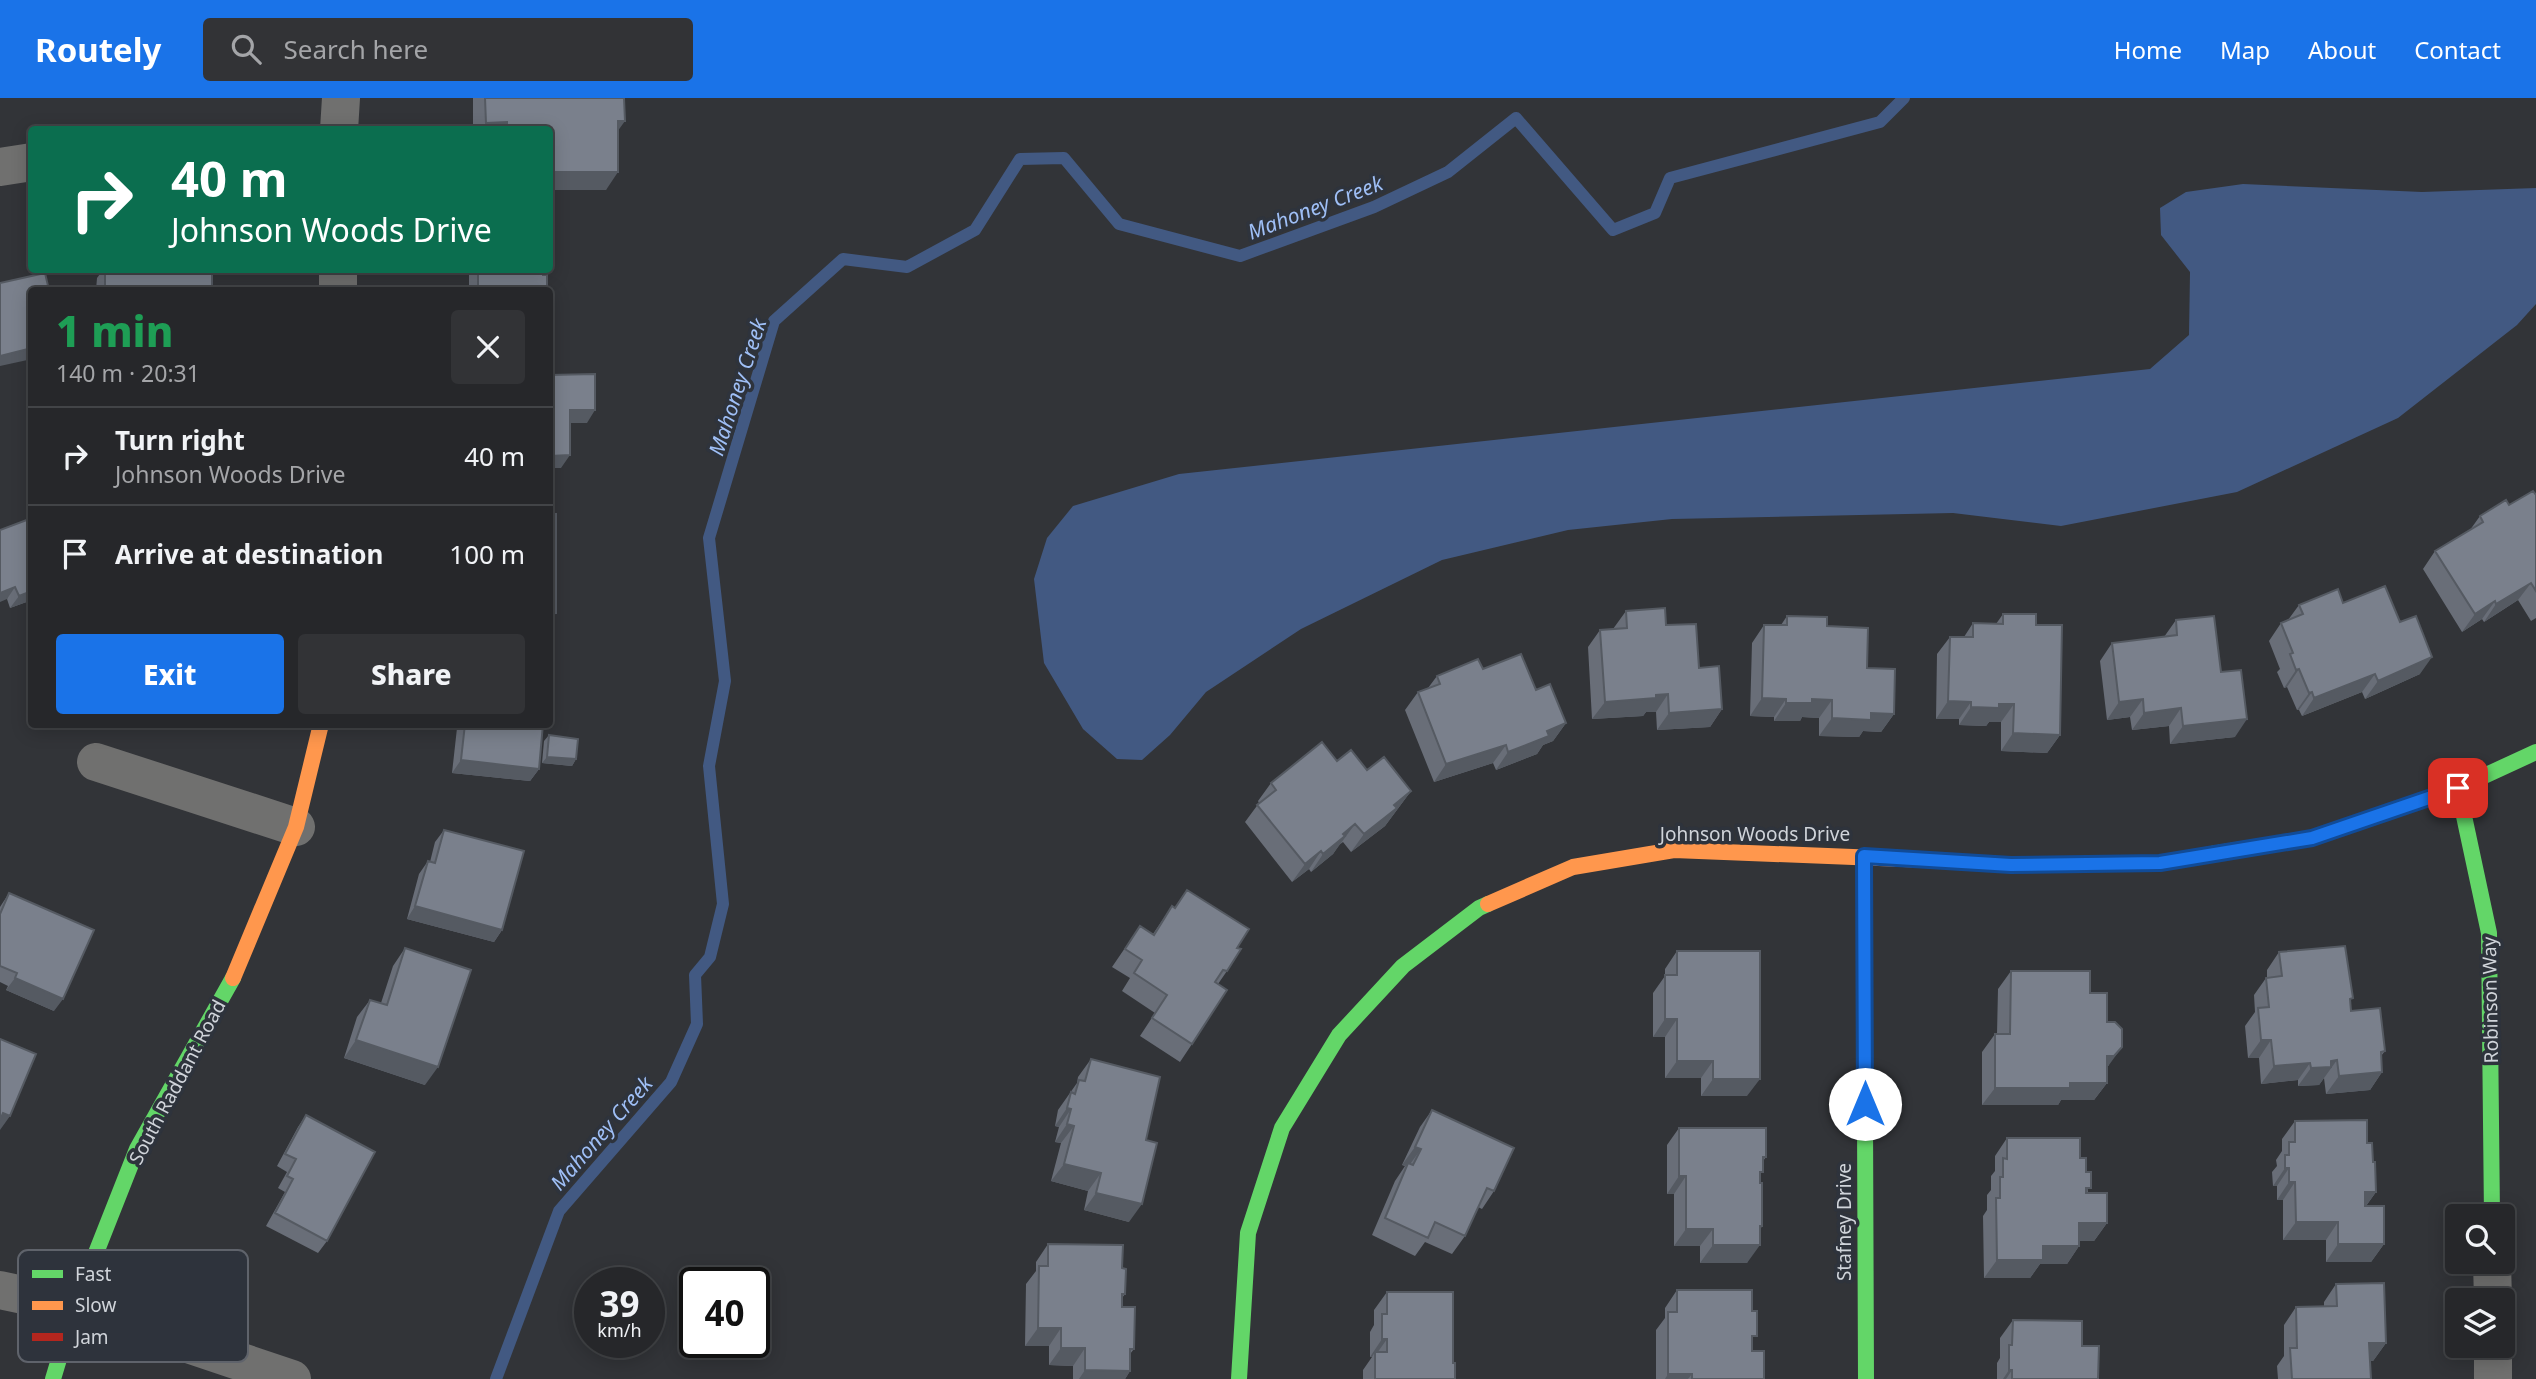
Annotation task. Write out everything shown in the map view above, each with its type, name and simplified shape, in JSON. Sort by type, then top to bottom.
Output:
[{"type":"street","points":[[339,126],[341,98]]},
{"type":"street","points":[[0,167],[28,163]]},
{"type":"street","name":"South Raddant Road","points":[[97,1250],[137,1149],[236,973],[296,827],[320,728]]},
{"type":"street","name":"Johnson Woods Drive","points":[[1239,1379],[1248,1233],[1282,1128],[1339,1035],[1403,966],[1479,908],[1573,867],[1674,850],[1864,856],[2011,865],[2160,863],[2312,838],[2458,788],[2536,752]]},
{"type":"street","points":[[96,762],[296,827]]},
{"type":"street","name":"Robinson Way","points":[[2458,788],[2490,933],[2492,1204]]},
{"type":"street","name":"Stafney Drive","points":[[1864,856],[1866,1379]]},
{"type":"street","points":[[0,1290],[18,1294]]},
{"type":"street","points":[[2493,1358],[2494,1379]]},
{"type":"street","name":"South Raddant Road","points":[[52,1379],[57,1362]]},
{"type":"street","points":[[241,1362],[292,1379]]},
{"type":"water","points":[[2243,184],[2422,192],[2536,188],[2536,304],[2517,325],[2398,418],[2237,492],[2061,526],[1953,513],[1672,519],[1568,530],[1442,560],[1301,629],[1206,692],[1170,735],[1142,760],[1117,759],[1083,729],[1044,663],[1034,579],[1047,538],[1073,506],[1179,474],[2150,369],[2189,335],[2190,272],[2161,235],[2160,208],[2186,192]]},
{"type":"building","points":[[485,98],[624,98],[625,121],[618,121],[618,172],[553,172],[553,126],[486,123]]},
{"type":"building","points":[[45,273],[48,287],[28,287],[28,349],[0,356],[0,283]]},
{"type":"building","points":[[105,273],[212,273],[212,287],[105,287]]},
{"type":"building","points":[[478,273],[547,275],[547,287],[478,287]]},
{"type":"building","points":[[595,374],[595,410],[570,410],[570,455],[553,456],[553,375]]},
{"type":"building","points":[[2533,491],[2536,495],[2536,591],[2531,583],[2475,614],[2435,551],[2483,522],[2480,516],[2506,500],[2509,505]]},
{"type":"building","points":[[553,514],[556,514],[556,613],[553,613]]},
{"type":"building","points":[[28,520],[28,593],[19,596],[15,587],[0,593],[0,530]]},
{"type":"building","points":[[2385,586],[2400,622],[2416,616],[2432,657],[2378,681],[2375,674],[2314,698],[2312,692],[2309,693],[2299,669],[2296,670],[2290,654],[2293,653],[2281,623],[2303,614],[2299,605],[2338,589],[2343,603]]},
{"type":"building","points":[[1665,608],[1666,625],[1696,624],[1699,668],[1719,666],[1722,709],[1669,713],[1668,694],[1656,695],[1656,698],[1605,702],[1600,630],[1627,628],[1626,611]]},
{"type":"building","points":[[2003,614],[2036,614],[2036,625],[2062,625],[2060,735],[2013,733],[2014,704],[1999,704],[1999,708],[1971,707],[1971,702],[1948,701],[1950,637],[1973,637],[1973,623],[2003,624]]},
{"type":"building","points":[[1787,616],[1827,617],[1827,626],[1868,628],[1867,668],[1895,669],[1894,714],[1871,713],[1871,720],[1832,718],[1832,700],[1812,699],[1812,703],[1786,703],[1786,699],[1762,698],[1764,625],[1787,625]]},
{"type":"building","points":[[2214,616],[2221,672],[2241,670],[2247,719],[2183,726],[2181,708],[2144,713],[2143,699],[2119,702],[2112,643],[2177,635],[2176,620]]},
{"type":"building","points":[[1521,654],[1536,690],[1550,684],[1566,723],[1547,731],[1549,736],[1508,752],[1506,745],[1446,764],[1418,692],[1440,684],[1437,676],[1478,659],[1483,669]]},
{"type":"building","points":[[465,728],[543,728],[539,769],[461,760]]},
{"type":"building","points":[[549,735],[578,739],[576,759],[547,757]]},
{"type":"building","points":[[1322,742],[1337,761],[1351,750],[1367,770],[1384,757],[1411,791],[1394,805],[1397,808],[1364,834],[1355,824],[1323,854],[1321,851],[1305,864],[1257,805],[1276,790],[1271,783]]},
{"type":"building","points":[[444,830],[524,851],[502,930],[415,906],[428,861],[435,863]]},
{"type":"building","points":[[1187,890],[1249,929],[1237,948],[1241,949],[1227,971],[1223,970],[1215,982],[1227,990],[1192,1044],[1152,1018],[1167,995],[1134,973],[1142,960],[1125,949],[1140,926],[1154,935],[1172,906],[1175,908]]},
{"type":"building","points":[[9,893],[94,930],[63,999],[15,978],[17,973],[0,966],[0,914]]},
{"type":"building","points":[[2345,946],[2353,998],[2350,999],[2351,1011],[2380,1008],[2385,1051],[2381,1052],[2382,1072],[2339,1076],[2337,1060],[2331,1061],[2331,1067],[2311,1068],[2310,1063],[2274,1066],[2271,1040],[2261,1040],[2258,1008],[2269,1007],[2266,978],[2282,976],[2279,952]]},
{"type":"building","points":[[405,948],[471,970],[438,1067],[356,1040],[370,1000],[387,1005]]},
{"type":"building","points":[[1677,951],[1760,951],[1760,1079],[1713,1079],[1713,1061],[1677,1061],[1677,1019],[1665,1019],[1665,975],[1677,975]]},
{"type":"building","points":[[2011,971],[2090,971],[2090,993],[2107,993],[2107,1022],[2115,1022],[2122,1029],[2122,1047],[2114,1056],[2107,1056],[2107,1083],[2070,1083],[2070,1088],[1995,1088],[1995,1034],[2010,1034]]},
{"type":"building","points":[[0,1039],[36,1054],[10,1116],[3,1113],[0,1120]]},
{"type":"building","points":[[1091,1059],[1160,1077],[1146,1140],[1157,1143],[1142,1204],[1096,1193],[1101,1173],[1064,1164],[1074,1126],[1067,1124],[1071,1109],[1067,1108],[1071,1092],[1075,1094],[1079,1080],[1085,1081]]},
{"type":"building","points":[[1432,1110],[1514,1148],[1494,1191],[1487,1188],[1465,1236],[1435,1222],[1428,1238],[1385,1218],[1408,1163],[1413,1165],[1421,1149],[1415,1147]]},
{"type":"building","points":[[306,1115],[375,1152],[327,1241],[275,1213],[293,1179],[287,1176],[296,1159],[285,1154]]},
{"type":"building","points":[[2367,1120],[2367,1143],[2372,1143],[2376,1192],[2365,1192],[2365,1206],[2384,1206],[2384,1244],[2338,1244],[2338,1222],[2296,1222],[2295,1182],[2289,1182],[2285,1155],[2289,1155],[2289,1142],[2295,1142],[2295,1121]]},
{"type":"building","points":[[1679,1128],[1766,1128],[1766,1157],[1763,1157],[1763,1172],[1760,1172],[1760,1245],[1713,1245],[1713,1229],[1686,1229],[1686,1176],[1679,1176]]},
{"type":"building","points":[[2007,1138],[2080,1138],[2080,1158],[2086,1158],[2086,1172],[2091,1172],[2091,1188],[2086,1188],[2086,1193],[2107,1193],[2107,1223],[2079,1223],[2079,1246],[2043,1246],[2043,1260],[1997,1260],[1996,1198],[2000,1198],[2003,1158],[2007,1159]]},
{"type":"building","points":[[1048,1244],[1123,1245],[1122,1268],[1126,1269],[1122,1307],[1135,1307],[1134,1349],[1130,1349],[1130,1371],[1085,1370],[1085,1348],[1061,1348],[1061,1328],[1038,1328],[1039,1266],[1048,1266]]},
{"type":"building","points":[[2384,1283],[2386,1343],[2369,1343],[2371,1379],[2292,1379],[2290,1348],[2297,1348],[2296,1307],[2337,1306],[2336,1284]]},
{"type":"building","points":[[1677,1290],[1752,1290],[1752,1311],[1757,1311],[1757,1336],[1752,1336],[1752,1351],[1764,1351],[1764,1379],[1692,1379],[1692,1374],[1668,1374],[1668,1312],[1677,1312]]},
{"type":"building","points":[[1387,1292],[1453,1292],[1455,1379],[1375,1379],[1375,1352],[1387,1352],[1387,1339],[1382,1339],[1382,1314],[1387,1314]]},
{"type":"building","points":[[2013,1320],[2082,1321],[2082,1346],[2099,1346],[2098,1379],[2012,1379],[2012,1370],[2009,1370],[2009,1345],[2012,1345]]},
{"type":"waterway","name":"Mahoney Creek","points":[[496,1379],[559,1211],[671,1082],[697,1024],[695,975],[710,957],[723,904],[709,766],[725,681],[709,538],[774,321],[843,259],[907,267],[975,230],[1020,159],[1064,158],[1119,224],[1240,256],[1374,207],[1448,172],[1516,118],[1613,230],[1655,213],[1670,178],[1880,122],[1904,98]]},
{"type":"traffic: fast","points":[[2212,854],[2312,838],[2458,788],[2536,752]]},
{"type":"traffic: fast","points":[[2458,788],[2489,933],[2492,1204]]},
{"type":"traffic: fast","points":[[1864,856],[1866,1379]]},
{"type":"traffic: fast","points":[[1239,1379],[1248,1233],[1282,1128],[1339,1035],[1403,966],[1488,904]]},
{"type":"traffic: fast","points":[[97,1250],[137,1149],[233,978]]},
{"type":"traffic: fast","points":[[53,1379],[58,1362]]},
{"type":"traffic: slow","points":[[233,978],[296,827],[320,728]]},
{"type":"traffic: slow","points":[[1488,904],[1573,867],[1674,850],[1928,860]]},
{"type":"traffic: jam","points":[[1928,860],[2011,865],[2160,863],[2212,854]]},
{"type":"route","points":[[1865,1104],[1864,856],[2011,865],[2160,863],[2312,838],[2458,788]]}]
